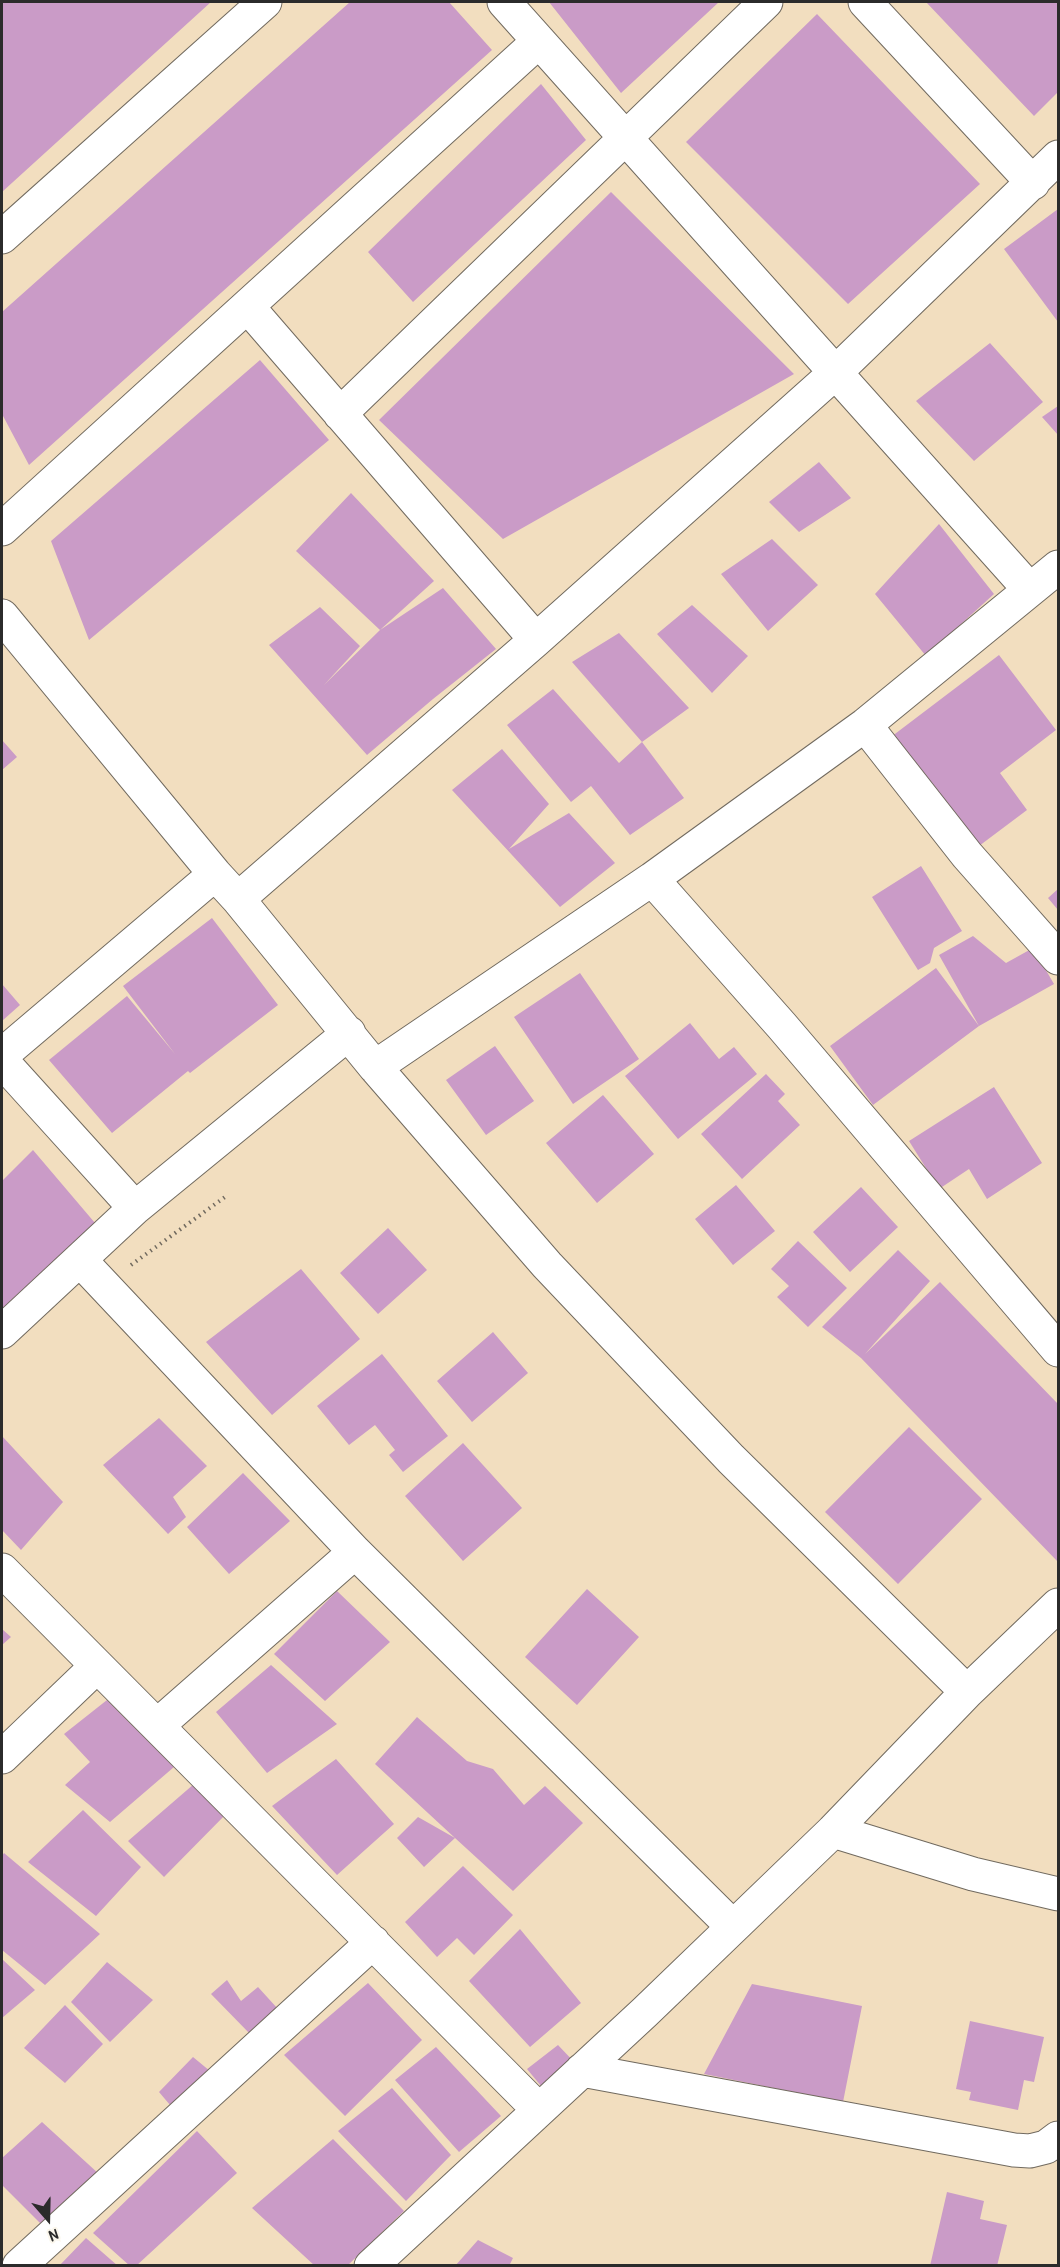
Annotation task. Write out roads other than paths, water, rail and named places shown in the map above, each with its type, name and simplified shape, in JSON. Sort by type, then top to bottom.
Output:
[{"type":"street","points":[[2,237],[265,2]]},
{"type":"street","points":[[504,2],[1030,590]]},
{"type":"street","points":[[340,414],[766,2]]},
{"type":"street","points":[[865,2],[1033,183]]},
{"type":"street","points":[[2,529],[539,41]]},
{"type":"street","points":[[238,899],[536,640],[835,373],[1059,157]]},
{"type":"street","points":[[248,307],[536,640]]},
{"type":"street","points":[[375,1066],[652,879],[865,726],[1059,567]]},
{"type":"street","points":[[2,616],[375,1066],[547,1265],[731,1459],[968,1692]]},
{"type":"street","points":[[865,726],[967,855],[1059,958]]},
{"type":"street","points":[[2,1055],[215,874]]},
{"type":"street","points":[[652,879],[782,1026],[1059,1350]]},
{"type":"street","points":[[2,1332],[135,1208],[349,1033]]},
{"type":"street","points":[[2,1061],[135,1208]]},
{"type":"street","points":[[80,1260],[355,1552],[732,1926]]},
{"type":"street","points":[[158,1725],[355,1552]]},
{"type":"street","points":[[2,1570],[539,2110]]},
{"type":"street","points":[[370,2265],[645,2012],[833,1831],[968,1692],[1059,1605]]},
{"type":"street","points":[[2,1757],[97,1666]]},
{"type":"street","points":[[833,1831],[973,1874],[1059,1894]]},
{"type":"street","points":[[19,2265],[373,1942]]},
{"type":"street","points":[[582,2070],[1014,2150],[1030,2151],[1046,2147],[1059,2138]]}]
